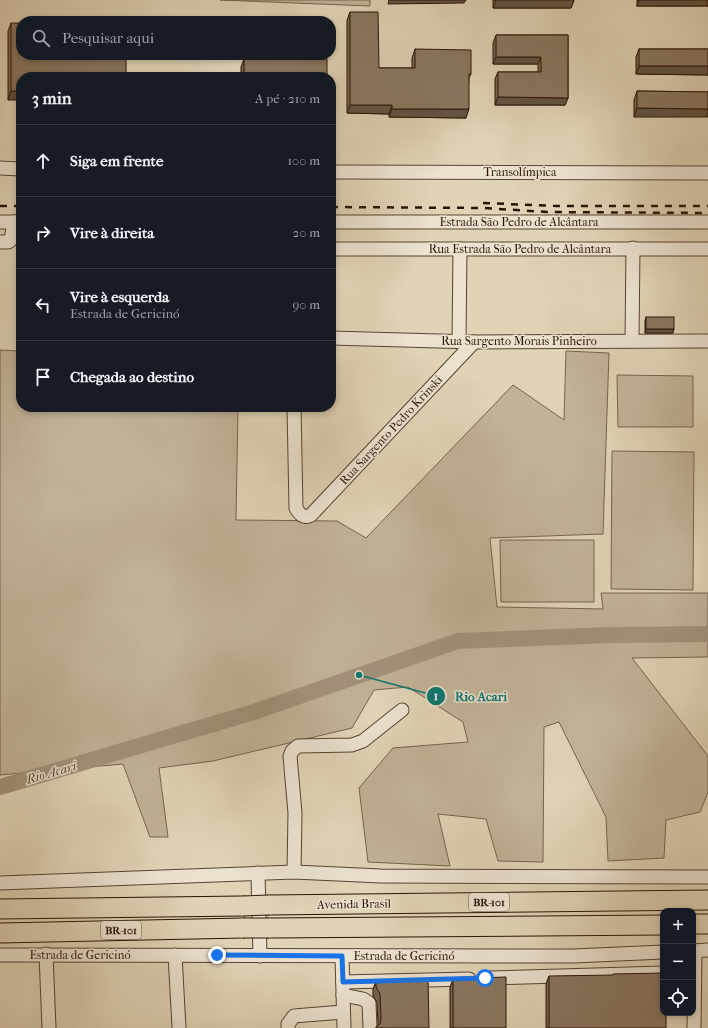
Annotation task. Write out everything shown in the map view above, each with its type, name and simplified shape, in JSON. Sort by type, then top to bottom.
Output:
[{"type":"highway","name":"Avenida Brasil","points":[[0,909],[429,902],[708,900]]},
{"type":"highway","points":[[696,924],[708,924]]},
{"type":"highway","name":"Avenida Brasil","points":[[0,933],[243,928],[660,925]]},
{"type":"street","points":[[0,168],[16,169]]},
{"type":"street","name":"Transolímpica","points":[[336,172],[708,173]]},
{"type":"street","points":[[0,222],[16,222]]},
{"type":"street","name":"Estrada São Pedro de Alcântara","points":[[336,222],[708,222]]},
{"type":"street","points":[[0,242],[8,242],[11,240],[16,225]]},
{"type":"street","points":[[632,341],[633,248]]},
{"type":"street","points":[[459,342],[460,249]]},
{"type":"street","name":"Rua Estrada São Pedro de Alcântara","points":[[336,250],[708,249]]},
{"type":"street","name":"Rua Sargento Morais Pinheiro","points":[[336,338],[459,342],[708,341]]},
{"type":"street","name":"Rua Sargento Pedro Krinski","points":[[294,412],[296,508],[302,516],[308,517],[474,342]]},
{"type":"street","points":[[294,872],[296,837],[290,756],[292,751],[298,746],[352,745],[363,741],[402,710]]},
{"type":"street","points":[[0,883],[294,872],[389,876],[708,877]]},
{"type":"street","points":[[258,873],[260,956]]},
{"type":"street","points":[[696,951],[708,950]]},
{"type":"street","name":"Estrada de Gericinó","points":[[0,955],[574,956],[660,952]]},
{"type":"street","points":[[46,954],[49,1028]]},
{"type":"street","points":[[175,955],[178,1028]]},
{"type":"street","points":[[342,956],[344,1028]]},
{"type":"street","points":[[343,989],[660,973]]},
{"type":"street","points":[[694,980],[694,1028]]},
{"type":"street","points":[[343,989],[369,1003],[370,1028]]},
{"type":"street","points":[[288,1028],[288,1024],[294,1016],[343,1012]]},
{"type":"shaded area","points":[[220,0],[370,0],[370,6]]},
{"type":"shaded area","points":[[0,350],[16,351],[16,412],[238,412],[236,520],[337,521],[366,538],[513,385],[564,420],[566,351],[609,353],[603,534],[490,538],[497,607],[603,609],[601,593],[708,593],[708,657],[632,658],[708,756],[708,792],[700,812],[666,820],[664,858],[608,861],[606,817],[559,722],[544,727],[543,862],[498,861],[486,819],[438,814],[450,866],[368,862],[359,788],[393,748],[468,742],[463,722],[408,687],[374,690],[352,728],[213,761],[159,768],[168,837],[150,837],[123,764],[0,775]]},
{"type":"shaded area","points":[[617,375],[693,376],[693,427],[618,427]]},
{"type":"shaded area","points":[[612,451],[694,452],[693,590],[611,589]]},
{"type":"shaded area","points":[[500,540],[594,540],[594,602],[501,602]]},
{"type":"building","points":[[350,12],[378,12],[379,68],[415,68],[415,49],[471,50],[469,109],[392,109],[392,105],[350,105]]},
{"type":"building","points":[[11,23],[16,23],[16,60],[126,60],[126,72],[16,72],[16,91],[11,91]]},
{"type":"building","points":[[496,35],[568,35],[568,98],[498,97],[498,72],[541,72],[541,57],[496,57]]},
{"type":"building","points":[[639,49],[708,49],[708,66],[639,66]]},
{"type":"building","points":[[244,60],[327,60],[327,72],[244,72]]},
{"type":"building","points":[[637,91],[708,92],[708,109],[637,108]]},
{"type":"building","points":[[646,317],[674,317],[674,329],[646,329]]},
{"type":"building","points":[[660,973],[660,1016],[666,1016],[666,1028],[549,1028],[549,976]]},
{"type":"building","points":[[506,977],[506,1028],[453,1028],[453,979]]},
{"type":"building","points":[[428,979],[429,1028],[376,1028],[380,1024],[381,1019],[380,994],[376,987],[376,981]]},
{"type":"waterway","name":"Rio Acari","points":[[0,787],[254,712],[458,641],[612,635],[708,634]]},
{"type":"railway","points":[[483,203],[556,206],[708,206]]},
{"type":"railway","points":[[0,206],[16,206]]},
{"type":"railway","points":[[336,207],[484,208],[547,212],[708,213]]},
{"type":"place","name":"Rio Acari","points":[[359,675]]},
{"type":"route","points":[[217,955],[342,956],[343,982],[485,978]]}]
